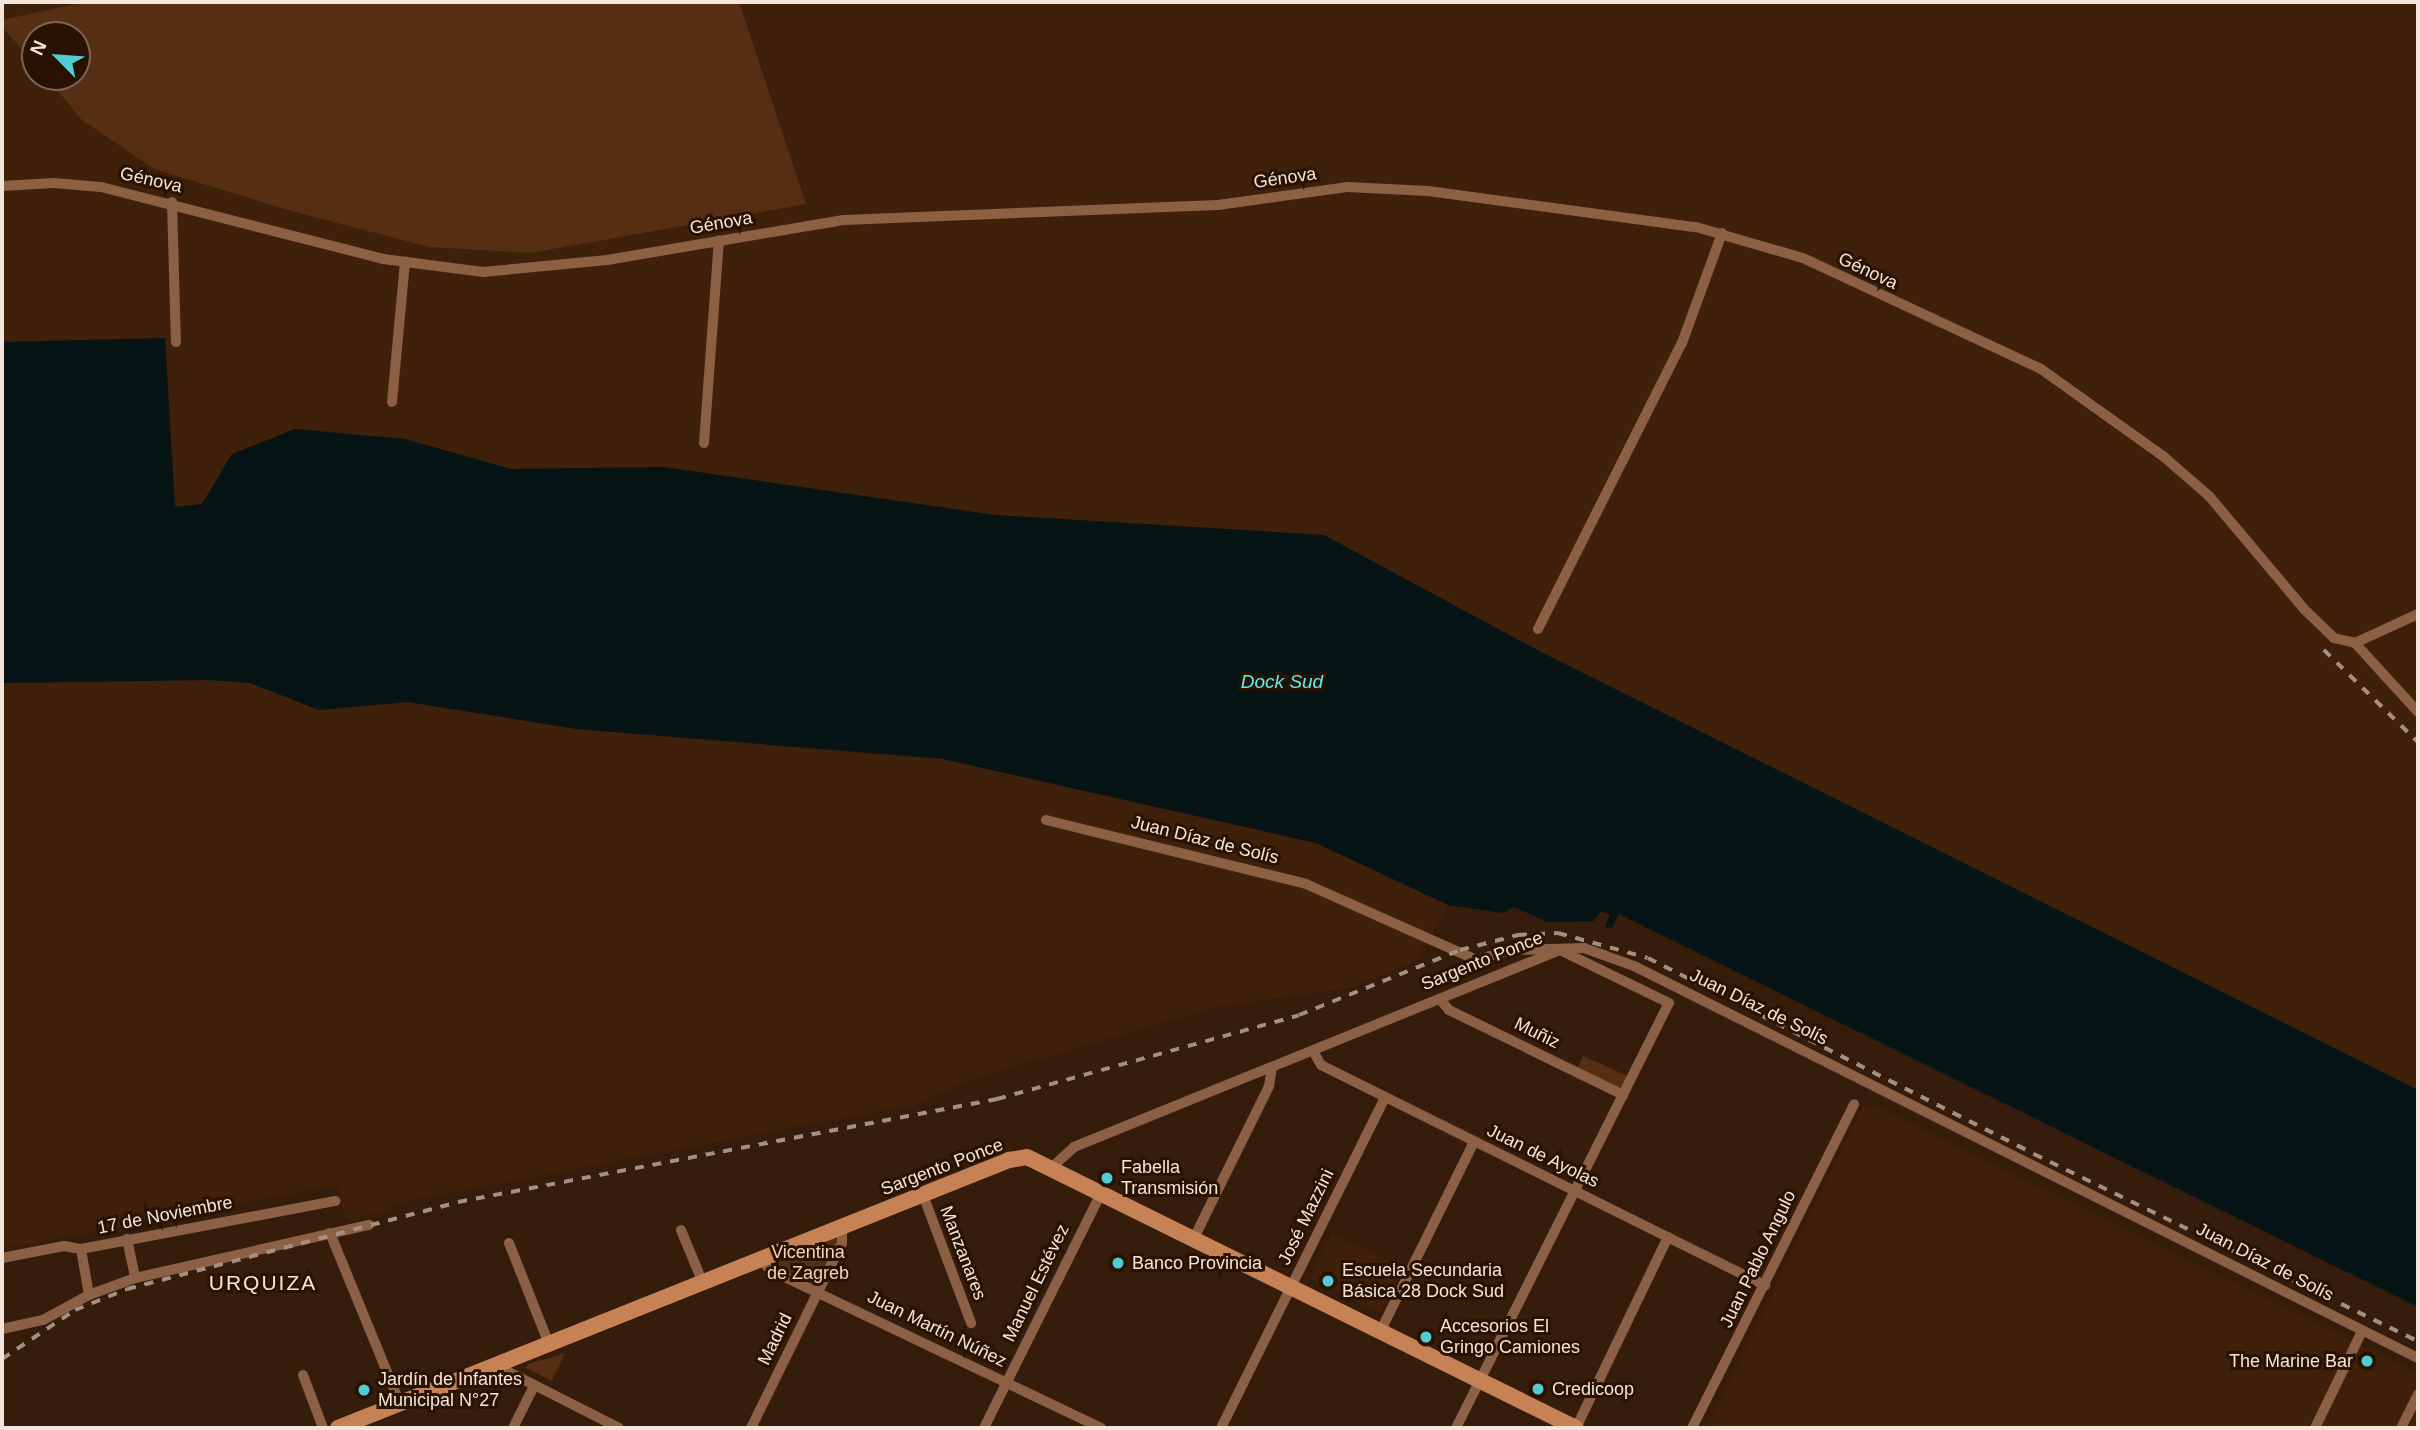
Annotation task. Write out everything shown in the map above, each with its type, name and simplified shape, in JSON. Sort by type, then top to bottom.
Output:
[{"type":"main road","name":"Sargento Ponce","points":[[338,1428],[1009,1160],[1027,1157],[1052,1167]]},
{"type":"main road","points":[[1052,1167],[1576,1428]]},
{"type":"street","name":"Génova","points":[[2,187],[75,184],[172,202],[405,262],[505,272],[866,218],[1218,205],[1363,187],[1428,191],[1722,233],[1802,258],[2042,369],[2186,475],[2237,524],[2318,623],[2334,638],[2355,643],[2418,712]]},
{"type":"street","points":[[172,202],[176,342]]},
{"type":"street","points":[[1538,629],[1682,343],[1722,233]]},
{"type":"street","points":[[704,443],[719,241]]},
{"type":"street","points":[[392,402],[405,262]]},
{"type":"street","points":[[2355,643],[2418,614]]},
{"type":"street","name":"Juan Díaz de Solís","points":[[1046,820],[1306,884],[1477,960],[1510,950],[1584,948],[1659,977],[2418,1358]]},
{"type":"street","name":"Sargento Ponce","points":[[1052,1167],[1074,1147],[1560,950],[1668,999],[1623,1095]]},
{"type":"street","name":"Muñiz","points":[[1440,999],[1449,1010],[1623,1095]]},
{"type":"street","name":"Juan de Ayolas","points":[[1312,1051],[1321,1065],[1765,1285]]},
{"type":"street","points":[[1194,1238],[1269,1086],[1272,1067]]},
{"type":"street","points":[[1457,1428],[1623,1095]]},
{"type":"street","name":"José Mazzini","points":[[1221,1428],[1385,1097]]},
{"type":"street","name":"Juan Pablo Angulo","points":[[1692,1428],[1854,1104]]},
{"type":"street","points":[[1381,1330],[1474,1142]]},
{"type":"street","name":"Manuel Estévez","points":[[984,1428],[1101,1191]]},
{"type":"street","name":"Manzanares","points":[[923,1195],[971,1323]]},
{"type":"street","name":"17 de Noviembre","points":[[2,1258],[64,1246],[82,1249],[336,1201]]},
{"type":"street","points":[[2,1329],[43,1320],[89,1295],[135,1278],[369,1225]]},
{"type":"street","name":"Madrid","points":[[751,1428],[842,1243],[842,1227]]},
{"type":"street","points":[[681,1230],[703,1283]]},
{"type":"street","points":[[330,1233],[400,1404]]},
{"type":"street","points":[[1576,1428],[1668,1237]]},
{"type":"street","points":[[127,1239],[135,1278]]},
{"type":"street","points":[[509,1243],[549,1344]]},
{"type":"street","points":[[82,1249],[89,1295]]},
{"type":"street","name":"Juan Martín Núñez","points":[[761,1259],[770,1270],[1101,1428]]},
{"type":"street","points":[[2315,1428],[2362,1331]]},
{"type":"street","points":[[495,1366],[620,1428]]},
{"type":"street","points":[[303,1375],[323,1428]]},
{"type":"street","points":[[513,1428],[534,1386]]},
{"type":"street","points":[[2401,1428],[2418,1394]]},
{"type":"shaded area","points":[[2,2],[2418,2],[2418,1090],[1541,652],[1324,535],[995,515],[663,467],[511,469],[405,439],[232,454],[202,504],[174,507],[165,338],[2,342]]},
{"type":"shaded area","points":[[209,680],[250,683],[319,710],[408,702],[577,729],[943,759],[1316,843],[1448,905],[1416,961],[1354,987],[1217,1007],[966,1081],[917,1104],[393,1204],[392,1211],[346,1220],[336,1185],[2,1249],[2,683]]},
{"type":"shaded area","points":[[1863,1105],[1871,1109],[1874,1105],[2418,1373],[2418,1428],[1707,1428]]},
{"type":"shaded area","points":[[1332,1233],[1402,1267],[1380,1313],[1310,1279]]},
{"type":"green space","points":[[86,2],[739,2],[806,204],[530,253],[429,247],[292,211],[154,169],[82,120],[58,91],[91,91],[91,21],[21,21],[21,48],[2,27],[2,20]]},
{"type":"green space","points":[[1583,1056],[1632,1078],[1625,1093],[1576,1072]]},
{"type":"green space","name":"Vicentina de Zagreb","points":[[842,1227],[843,1237],[818,1292],[761,1259]]},
{"type":"green space","points":[[565,1353],[552,1381],[526,1368],[528,1364]]},
{"type":"water","name":"Dock Sud","points":[[165,338],[175,507],[202,504],[232,454],[295,429],[405,439],[511,469],[663,467],[995,515],[1324,535],[1541,652],[2418,1090],[2418,1307],[1619,914],[1612,928],[1605,927],[1610,915],[1601,911],[1594,921],[1547,922],[1514,907],[1503,913],[1448,905],[1316,843],[943,759],[577,729],[408,702],[319,710],[250,683],[209,680],[2,683],[2,342]]},
{"type":"railway","points":[[2324,650],[2418,742]]},
{"type":"railway","points":[[2,1359],[75,1310],[127,1289],[458,1202],[997,1099],[1299,1015],[1460,950],[1518,935],[1558,933],[1648,958],[2034,1154],[2418,1341]]},
{"type":"place","name":"Fabella Transmisión","points":[[1107,1178]]},
{"type":"place","name":"Banco Provincia","points":[[1118,1263]]},
{"type":"place","name":"Escuela Secundaria Básica 28 Dock Sud","points":[[1328,1281]]},
{"type":"place","name":"Accesorios El Gringo Camiones","points":[[1426,1337]]},
{"type":"place","name":"The Marine Bar","points":[[2367,1361]]},
{"type":"place","name":"Credicoop","points":[[1538,1389]]},
{"type":"place","name":"Jardín de Infantes Municipal N°27","points":[[364,1390]]},
{"type":"district","name":"URQUIZA","points":[[263,1283]]}]
